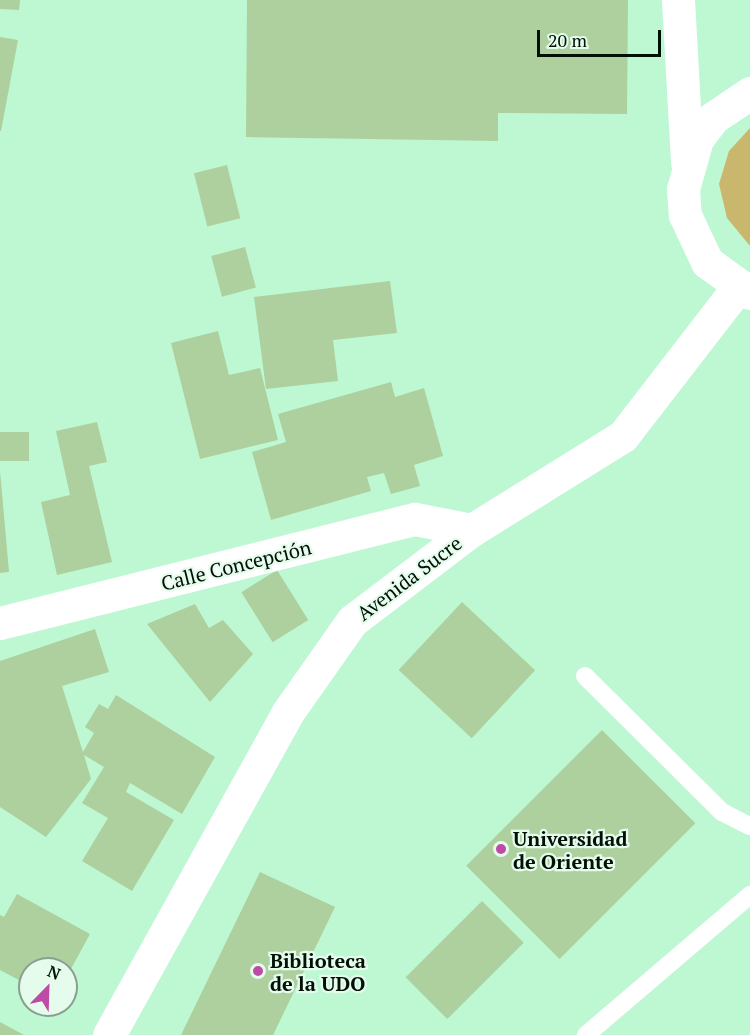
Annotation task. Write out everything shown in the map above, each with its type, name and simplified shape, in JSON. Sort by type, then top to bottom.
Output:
[{"type":"street","points":[[678,0],[687,163],[683,197],[693,239],[707,262],[744,290]]},
{"type":"street","points":[[687,163],[713,118],[750,93]]},
{"type":"street","name":"Avenida Sucre","points":[[108,1035],[319,662],[352,621],[472,530],[622,436],[744,290]]},
{"type":"street","name":"Calle Concepción","points":[[0,623],[415,519],[472,530]]},
{"type":"lane","points":[[585,676],[722,812],[750,826]]},
{"type":"lane","points":[[586,1035],[750,895]]},
{"type":"shaded area","points":[[750,128],[750,246],[727,218],[719,184],[729,151]]},
{"type":"building","points":[[0,0],[20,0],[19,10],[0,9]]},
{"type":"building","points":[[247,0],[628,0],[627,114],[498,113],[498,141],[246,137]]},
{"type":"building","points":[[0,37],[18,40],[1,131],[0,131]]},
{"type":"building","points":[[227,165],[240,218],[207,227],[194,173]]},
{"type":"building","points":[[245,247],[256,288],[222,297],[211,256]]},
{"type":"building","points":[[390,281],[397,333],[333,340],[338,381],[266,389],[254,297]]},
{"type":"building","points":[[218,331],[229,375],[260,368],[278,440],[200,459],[171,343]]},
{"type":"building","points":[[391,382],[395,397],[424,388],[443,456],[414,465],[420,486],[391,494],[384,473],[367,477],[371,491],[271,520],[252,452],[286,442],[278,414]]},
{"type":"building","points":[[97,422],[107,462],[89,466],[112,562],[57,575],[41,502],[70,495],[56,431]]},
{"type":"building","points":[[0,432],[29,432],[29,461],[0,461]]},
{"type":"building","points":[[0,471],[9,572],[0,573]]},
{"type":"building","points":[[277,570],[308,620],[273,642],[241,592]]},
{"type":"building","points":[[462,602],[535,670],[472,738],[399,670]]},
{"type":"building","points":[[195,604],[209,628],[223,620],[253,654],[210,702],[147,624]]},
{"type":"building","points":[[95,629],[109,672],[62,686],[83,752],[94,733],[85,727],[99,704],[108,709],[116,695],[215,757],[182,814],[130,783],[126,792],[174,820],[132,891],[82,861],[108,818],[82,803],[104,767],[84,755],[91,779],[46,837],[0,807],[0,661]]},
{"type":"building","points":[[602,730],[695,823],[560,959],[466,866]]},
{"type":"building","name":"Biblioteca de la UDO","points":[[260,872],[335,907],[273,1035],[181,1035]]},
{"type":"building","points":[[17,894],[90,934],[77,957],[18,957],[18,980],[0,970],[0,915],[4,917]]},
{"type":"building","points":[[482,901],[524,943],[447,1019],[406,977]]},
{"type":"building","points":[[0,1022],[24,1035],[0,1035]]},
{"type":"place","name":"Universidad de Oriente","points":[[501,849]]},
{"type":"place","name":"Biblioteca de la UDO","points":[[258,971]]}]
